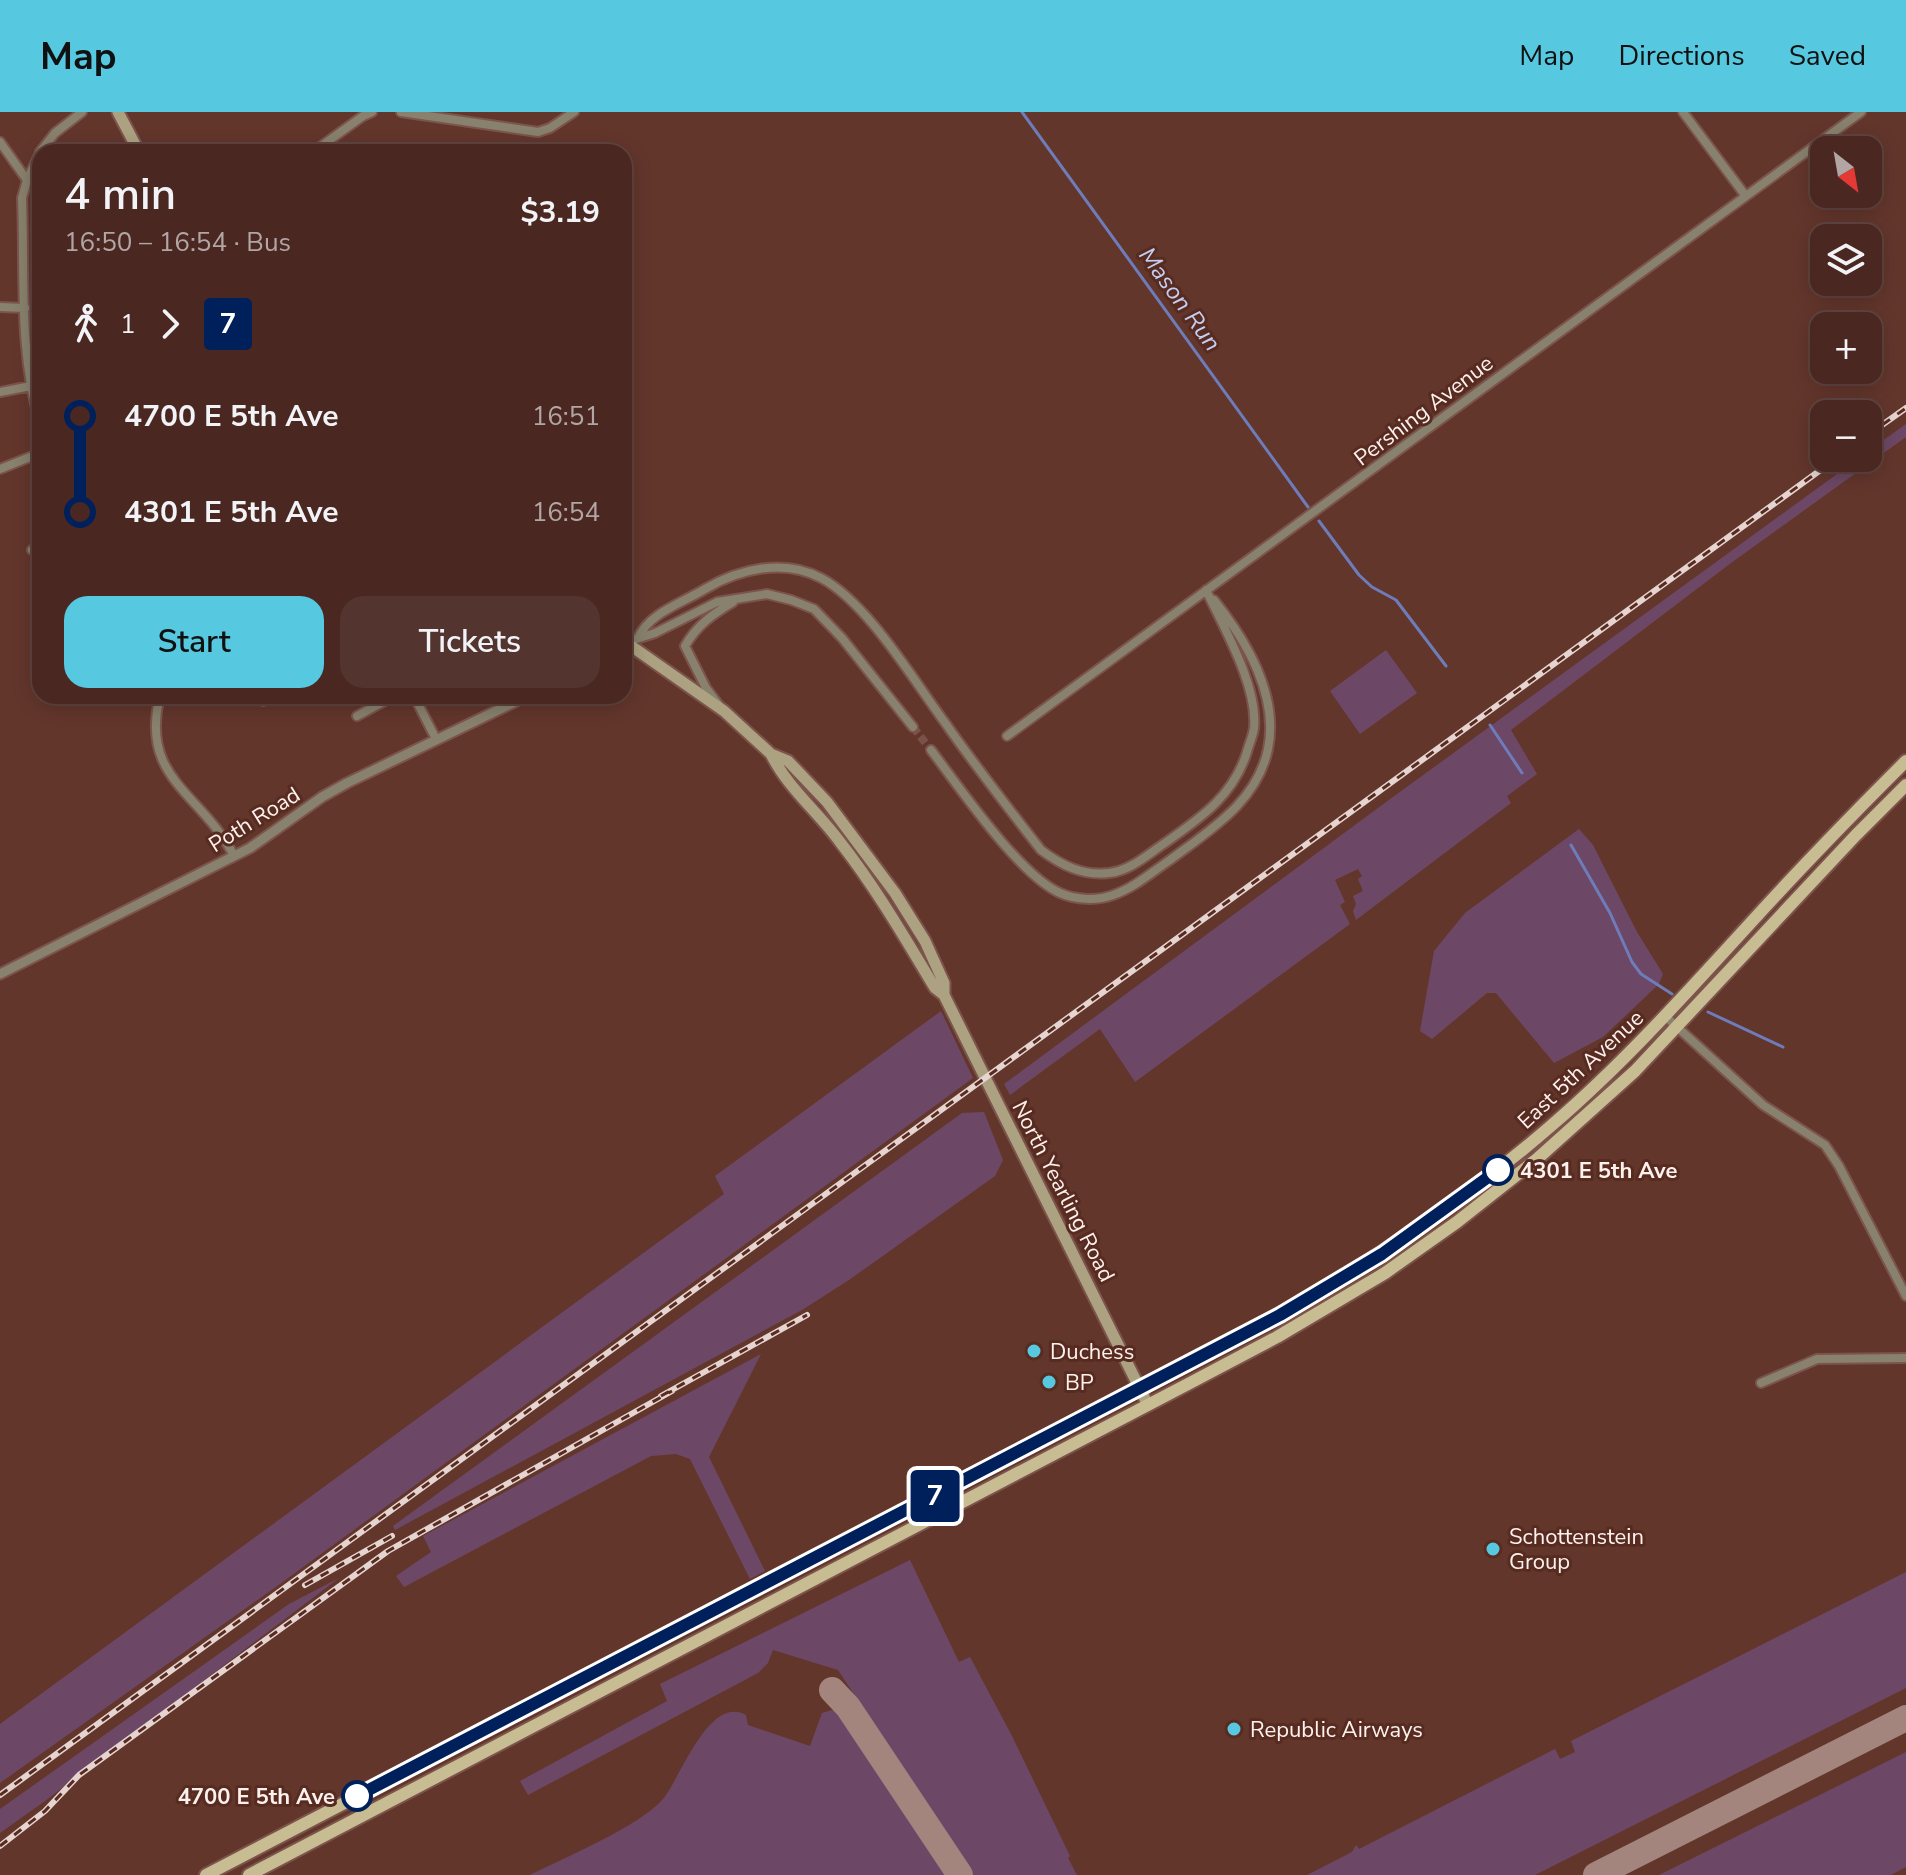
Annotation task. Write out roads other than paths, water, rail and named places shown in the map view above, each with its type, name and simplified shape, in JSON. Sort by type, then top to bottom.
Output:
[{"type":"main road","points":[[118,112],[135,144]]},
{"type":"main road","name":"North Yearling Road","points":[[632,644],[724,711],[771,754],[788,761],[868,854],[925,941],[944,983],[944,995],[1148,1405]]},
{"type":"main road","name":"East 5th Avenue","points":[[206,1875],[1292,1309],[1407,1238],[1500,1169],[1554,1124],[1665,1016],[1820,848],[1906,761]]},
{"type":"main road","name":"East 5th Avenue","points":[[249,1875],[1148,1405],[1309,1319],[1416,1252],[1500,1189],[1584,1119],[1677,1027],[1906,785]]},
{"type":"street","points":[[46,144],[82,112]]},
{"type":"street","points":[[324,144],[372,112]]},
{"type":"street","points":[[401,112],[538,132],[574,112]]},
{"type":"street","points":[[1683,112],[1745,195]]},
{"type":"street","name":"Pershing Avenue","points":[[1007,736],[1861,112]]},
{"type":"street","points":[[0,142],[27,180]]},
{"type":"street","points":[[32,169],[22,198],[25,308],[32,390]]},
{"type":"street","points":[[0,307],[25,308]]},
{"type":"street","points":[[0,392],[31,386]]},
{"type":"street","points":[[0,469],[32,456]]},
{"type":"street","points":[[632,639],[645,624],[720,580],[752,569],[789,568],[820,577],[849,598],[890,647],[1041,850],[1062,865],[1087,873],[1110,873],[1135,864],[1219,803],[1234,784],[1244,761],[1254,729],[1252,702],[1206,590]]},
{"type":"street","points":[[931,750],[1019,861],[1042,883],[1062,894],[1089,899],[1114,895],[1139,882],[1225,820],[1241,803],[1263,769],[1268,747],[1267,697],[1236,627],[1206,590]]},
{"type":"street","points":[[632,641],[717,602],[767,594],[814,609],[842,638],[913,727]]},
{"type":"street","points":[[724,711],[706,688],[685,646],[693,631],[709,617],[741,598]]},
{"type":"street","points":[[159,704],[154,732],[157,749],[167,771],[215,825],[234,856]]},
{"type":"street","points":[[357,716],[379,704]]},
{"type":"street","points":[[418,704],[436,739]]},
{"type":"street","name":"Poth Road","points":[[0,974],[234,856],[278,831],[334,790],[510,704]]},
{"type":"street","points":[[1665,1016],[1763,1105],[1825,1145],[1839,1166],[1906,1296]]},
{"type":"street","points":[[1761,1383],[1817,1359],[1906,1358]]},
{"type":"waterway","name":"Mason Run","points":[[1022,112],[1308,507]]},
{"type":"waterway","name":"Mason Run","points":[[1319,521],[1359,575],[1372,587],[1396,600],[1446,666]]},
{"type":"waterway","name":"Mason Run","points":[[1490,725],[1522,773]]},
{"type":"waterway","name":"Mason Run","points":[[1571,845],[1610,913],[1632,962],[1641,974],[1672,994]]},
{"type":"waterway","name":"Mason Run","points":[[1708,1012],[1783,1047]]},
{"type":"tunnel","points":[[913,727],[931,750]]},
{"type":"railway","points":[[1882,425],[1906,408]]},
{"type":"railway","points":[[0,1795],[1818,472]]},
{"type":"railway","points":[[661,1396],[807,1315]]},
{"type":"railway","points":[[0,1846],[45,1811],[79,1775],[388,1551],[672,1391]]},
{"type":"railway","points":[[305,1585],[392,1536]]},
{"type":"place","name":"4301 E 5th Ave","points":[[1498,1170]]},
{"type":"place","name":"Duchess","points":[[1034,1351]]},
{"type":"place","name":"BP","points":[[1049,1382]]},
{"type":"place","name":"Schottenstein Group","points":[[1493,1549]]},
{"type":"place","name":"Republic Airways","points":[[1234,1729]]},
{"type":"place","name":"4700 E 5th Ave","points":[[357,1796]]}]
